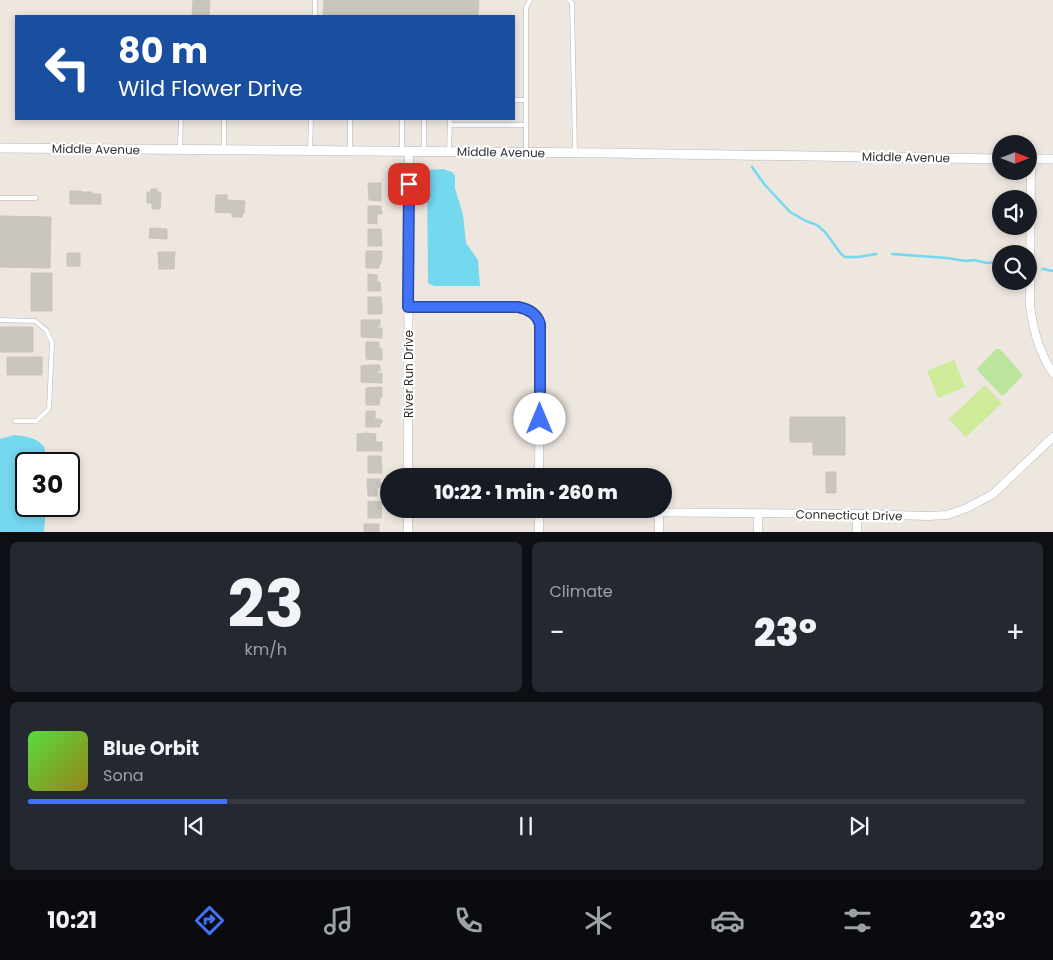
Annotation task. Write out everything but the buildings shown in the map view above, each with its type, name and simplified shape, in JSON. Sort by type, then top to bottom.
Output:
[{"type":"street","name":"Middle Avenue","points":[[0,148],[992,158]]},
{"type":"street","name":"River Run Drive","points":[[405,151],[408,307],[408,468]]},
{"type":"street","points":[[1038,159],[1053,159]]},
{"type":"street","points":[[1030,180],[1030,306],[1037,340],[1053,373]]},
{"type":"street","points":[[408,307],[518,307],[530,311],[537,317],[540,324],[539,468]]},
{"type":"street","name":"Connecticut Drive","points":[[672,512],[947,515],[981,502],[993,494],[1053,437]]},
{"type":"street","points":[[758,514],[758,532]]},
{"type":"street","points":[[857,514],[857,532]]},
{"type":"street","points":[[408,518],[408,532]]},
{"type":"street","points":[[539,518],[539,532]]},
{"type":"street","points":[[659,518],[659,532]]},
{"type":"lane","points":[[315,0],[315,15]]},
{"type":"lane","points":[[526,153],[526,8],[530,0]]},
{"type":"lane","points":[[571,1],[575,153]]},
{"type":"lane","points":[[515,100],[526,100]]},
{"type":"lane","points":[[180,149],[181,120]]},
{"type":"lane","points":[[224,120],[224,150]]},
{"type":"lane","points":[[310,150],[311,120]]},
{"type":"lane","points":[[350,120],[350,151]]},
{"type":"lane","points":[[402,120],[405,151]]},
{"type":"lane","points":[[424,120],[424,152]]},
{"type":"lane","points":[[449,152],[450,120]]},
{"type":"lane","points":[[450,124],[526,125]]},
{"type":"lane","points":[[0,198],[36,198]]},
{"type":"lane","points":[[0,320],[36,321],[46,330],[52,342],[49,409],[36,421],[15,421]]},
{"type":"green space","points":[[996,349],[1000,349],[1023,375],[1002,396],[977,369]]},
{"type":"green space","points":[[954,360],[965,387],[938,398],[927,371]]},
{"type":"green space","points":[[985,385],[1002,403],[966,437],[949,419]]},
{"type":"water","points":[[443,169],[452,172],[455,176],[455,188],[463,215],[466,243],[478,260],[480,286],[434,286],[428,283],[427,170]]},
{"type":"water","points":[[14,435],[27,437],[39,441],[45,449],[46,452],[15,452],[15,517],[45,517],[44,532],[0,532],[0,439]]},
{"type":"waterway","points":[[752,167],[765,185],[790,212],[817,225],[826,233],[845,257],[876,254]]},
{"type":"waterway","points":[[892,254],[992,263]]},
{"type":"waterway","points":[[1043,269],[1053,271]]},
{"type":"route","points":[[409,184],[408,307],[518,307],[525,308],[534,314],[540,324],[540,419]]}]
